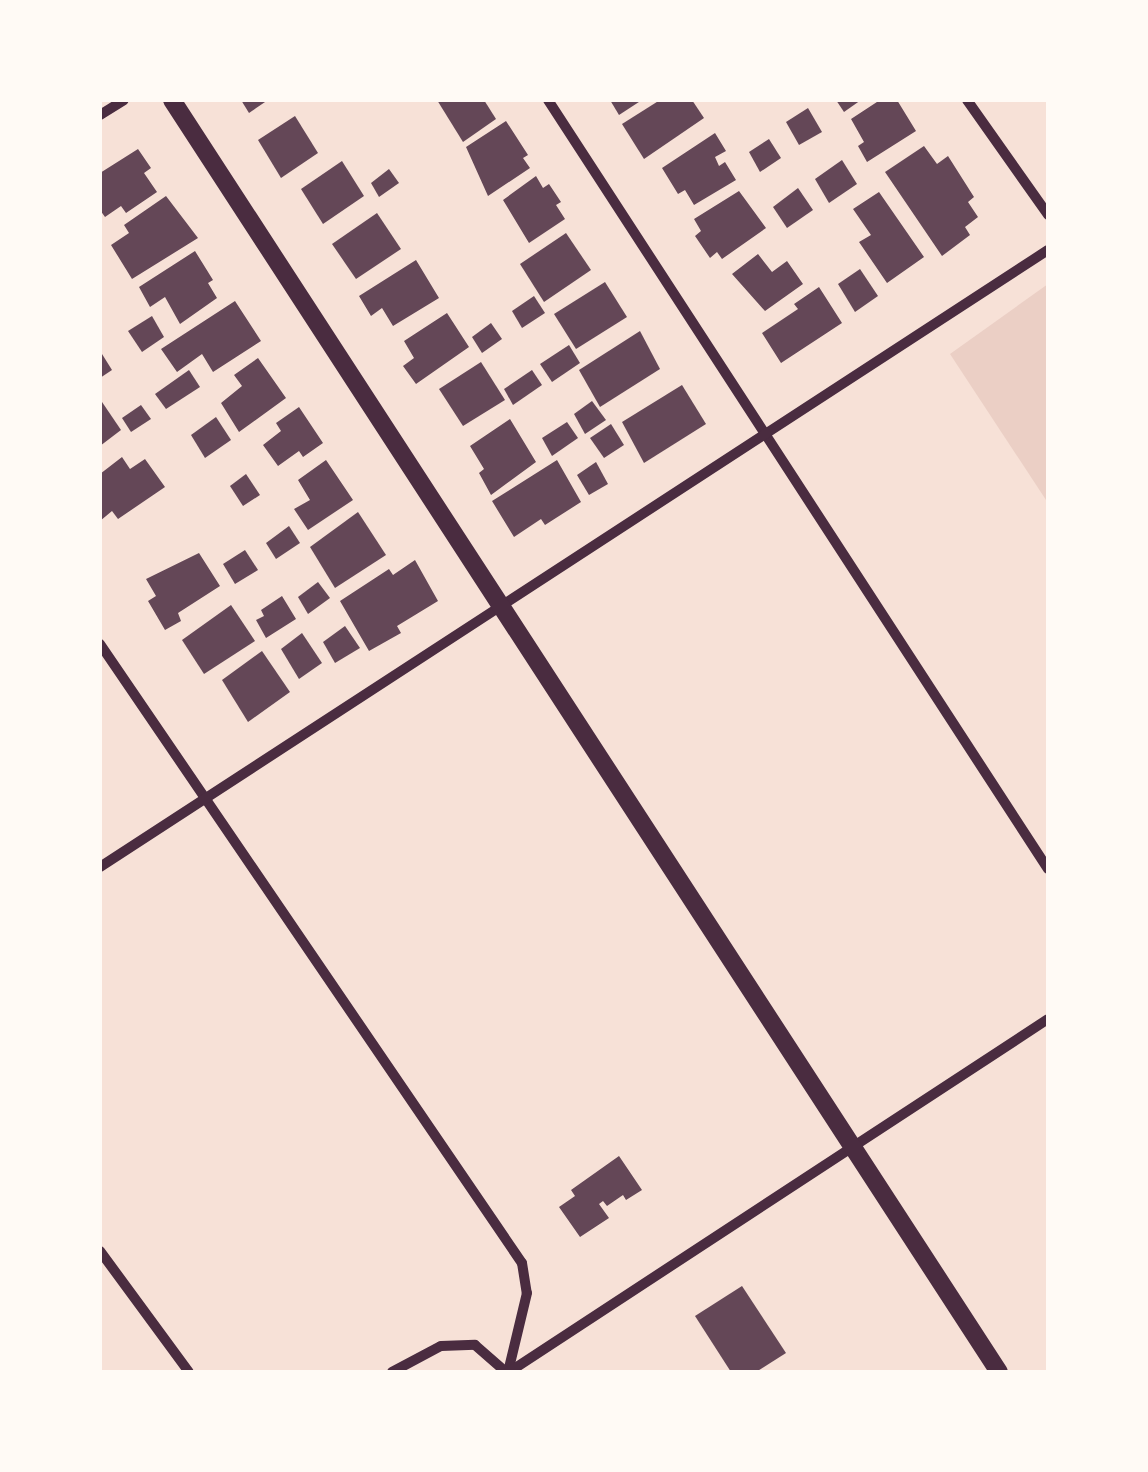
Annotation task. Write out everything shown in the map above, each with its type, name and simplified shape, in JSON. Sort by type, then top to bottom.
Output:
[{"type":"street","points":[[100,116],[124,100]]},
{"type":"street","points":[[172,100],[999,1372]]},
{"type":"street","points":[[548,100],[1048,868]]},
{"type":"street","points":[[967,100],[1048,215]]},
{"type":"street","points":[[100,868],[1048,250]]},
{"type":"street","points":[[100,644],[522,1263],[528,1293],[508,1372]]},
{"type":"street","points":[[508,1372],[1048,1019]]},
{"type":"street","points":[[100,1251],[189,1372]]},
{"type":"street","points":[[392,1372],[441,1346],[475,1345],[508,1372]]},
{"type":"shaded area","points":[[1048,284],[1048,503],[950,354]]},
{"type":"building","points":[[241,100],[268,100],[249,113]]},
{"type":"building","points":[[437,100],[484,100],[496,119],[463,142]]},
{"type":"building","points":[[610,100],[642,100],[619,115]]},
{"type":"building","points":[[660,100],[692,100],[704,118],[644,159],[622,124]]},
{"type":"building","points":[[836,100],[861,100],[844,112]]},
{"type":"building","points":[[880,100],[897,100],[916,131],[867,162],[858,146],[864,142],[851,119]]},
{"type":"building","points":[[808,108],[822,132],[799,145],[786,122]]},
{"type":"building","points":[[295,116],[318,153],[281,178],[258,140]]},
{"type":"building","points":[[506,121],[528,155],[523,158],[530,168],[488,196],[466,147]]},
{"type":"building","points":[[715,133],[726,151],[715,157],[719,166],[725,162],[736,180],[694,205],[685,190],[678,194],[662,168]]},
{"type":"building","points":[[769,139],[781,158],[760,172],[749,152]]},
{"type":"building","points":[[924,146],[937,164],[948,156],[974,197],[968,202],[978,217],[965,227],[970,235],[942,256],[885,172]]},
{"type":"building","points":[[138,149],[151,168],[144,173],[157,192],[126,213],[121,206],[105,217],[100,210],[100,173]]},
{"type":"building","points":[[842,160],[857,184],[829,203],[815,179]]},
{"type":"building","points":[[342,161],[364,196],[323,224],[301,189]]},
{"type":"building","points":[[389,169],[399,183],[379,197],[371,183]]},
{"type":"building","points":[[536,176],[543,188],[549,184],[561,202],[556,205],[565,219],[529,243],[503,200]]},
{"type":"building","points":[[798,188],[813,210],[787,228],[773,207]]},
{"type":"building","points":[[739,191],[766,228],[722,259],[717,252],[710,258],[695,236],[701,231],[694,219]]},
{"type":"building","points":[[879,192],[924,257],[887,283],[859,242],[871,235],[853,209]]},
{"type":"building","points":[[166,196],[198,238],[132,279],[111,245],[129,233],[124,225]]},
{"type":"building","points":[[377,213],[401,249],[356,279],[332,244]]},
{"type":"building","points":[[566,233],[591,270],[544,302],[520,264]]},
{"type":"building","points":[[195,251],[213,280],[208,283],[217,298],[180,324],[165,297],[150,307],[139,287]]},
{"type":"building","points":[[758,254],[772,272],[787,261],[803,284],[765,311],[732,274]]},
{"type":"building","points":[[416,260],[439,298],[393,326],[382,308],[371,316],[359,296]]},
{"type":"building","points":[[860,269],[878,296],[855,312],[838,284]]},
{"type":"building","points":[[605,282],[627,317],[576,349],[554,314]]},
{"type":"building","points":[[819,287],[842,323],[781,363],[762,333],[798,309],[794,304]]},
{"type":"building","points":[[534,296],[545,313],[522,328],[512,311]]},
{"type":"building","points":[[235,301],[261,341],[213,372],[202,354],[177,372],[161,349]]},
{"type":"building","points":[[447,313],[469,347],[416,384],[403,366],[414,358],[404,341]]},
{"type":"building","points":[[152,316],[164,337],[142,352],[128,331]]},
{"type":"building","points":[[491,323],[502,339],[482,353],[472,337]]},
{"type":"building","points":[[640,331],[660,369],[600,407],[579,370]]},
{"type":"building","points":[[569,345],[580,363],[552,382],[540,364]]},
{"type":"building","points":[[100,356],[112,370],[100,378]]},
{"type":"building","points":[[258,358],[286,398],[239,432],[221,403],[242,386],[234,375]]},
{"type":"building","points":[[481,362],[505,400],[463,426],[439,389]]},
{"type":"building","points":[[189,370],[200,387],[166,409],[155,394]]},
{"type":"building","points":[[532,370],[542,385],[513,405],[504,389]]},
{"type":"building","points":[[682,385],[706,424],[644,463],[622,422]]},
{"type":"building","points":[[100,399],[121,430],[100,446]]},
{"type":"building","points":[[592,401],[606,420],[585,434],[574,414]]},
{"type":"building","points":[[141,405],[151,419],[131,432],[122,418]]},
{"type":"building","points":[[299,407],[323,443],[303,457],[299,451],[278,466],[263,445],[281,431],[276,423]]},
{"type":"building","points":[[216,417],[231,440],[205,458],[191,435]]},
{"type":"building","points":[[510,419],[536,462],[491,495],[479,473],[484,469],[470,446]]},
{"type":"building","points":[[567,422],[578,438],[552,456],[542,438]]},
{"type":"building","points":[[611,424],[624,445],[604,458],[590,438]]},
{"type":"building","points":[[122,457],[130,469],[145,459],[165,487],[118,519],[112,511],[100,521],[100,474]]},
{"type":"building","points":[[326,460],[353,500],[308,530],[294,509],[310,500],[298,480]]},
{"type":"building","points":[[557,460],[581,502],[545,525],[541,519],[514,537],[492,501]]},
{"type":"building","points":[[596,462],[608,484],[589,495],[577,475]]},
{"type":"building","points":[[246,474],[260,495],[243,506],[230,486]]},
{"type":"building","points":[[358,512],[386,555],[335,588],[310,547]]},
{"type":"building","points":[[289,526],[300,543],[276,559],[266,543]]},
{"type":"building","points":[[245,550],[258,570],[235,584],[223,564]]},
{"type":"building","points":[[199,553],[220,586],[178,613],[181,621],[165,630],[148,601],[156,596],[146,579]]},
{"type":"building","points":[[415,560],[438,601],[397,626],[401,633],[369,651],[340,601],[389,569],[393,575]]},
{"type":"building","points":[[318,582],[330,598],[308,614],[298,597]]},
{"type":"building","points":[[282,596],[296,619],[266,638],[256,620],[264,616],[261,610]]},
{"type":"building","points":[[231,605],[255,641],[204,674],[182,640]]},
{"type":"building","points":[[345,626],[360,648],[335,663],[323,642]]},
{"type":"building","points":[[302,633],[322,663],[299,679],[281,649]]},
{"type":"building","points":[[262,651],[290,692],[248,722],[222,680]]},
{"type":"building","points":[[619,1156],[642,1190],[626,1200],[623,1195],[607,1206],[603,1201],[599,1204],[609,1218],[580,1237],[559,1207],[575,1196],[571,1190]]},
{"type":"building","points":[[742,1286],[786,1353],[756,1372],[731,1372],[695,1316]]}]
